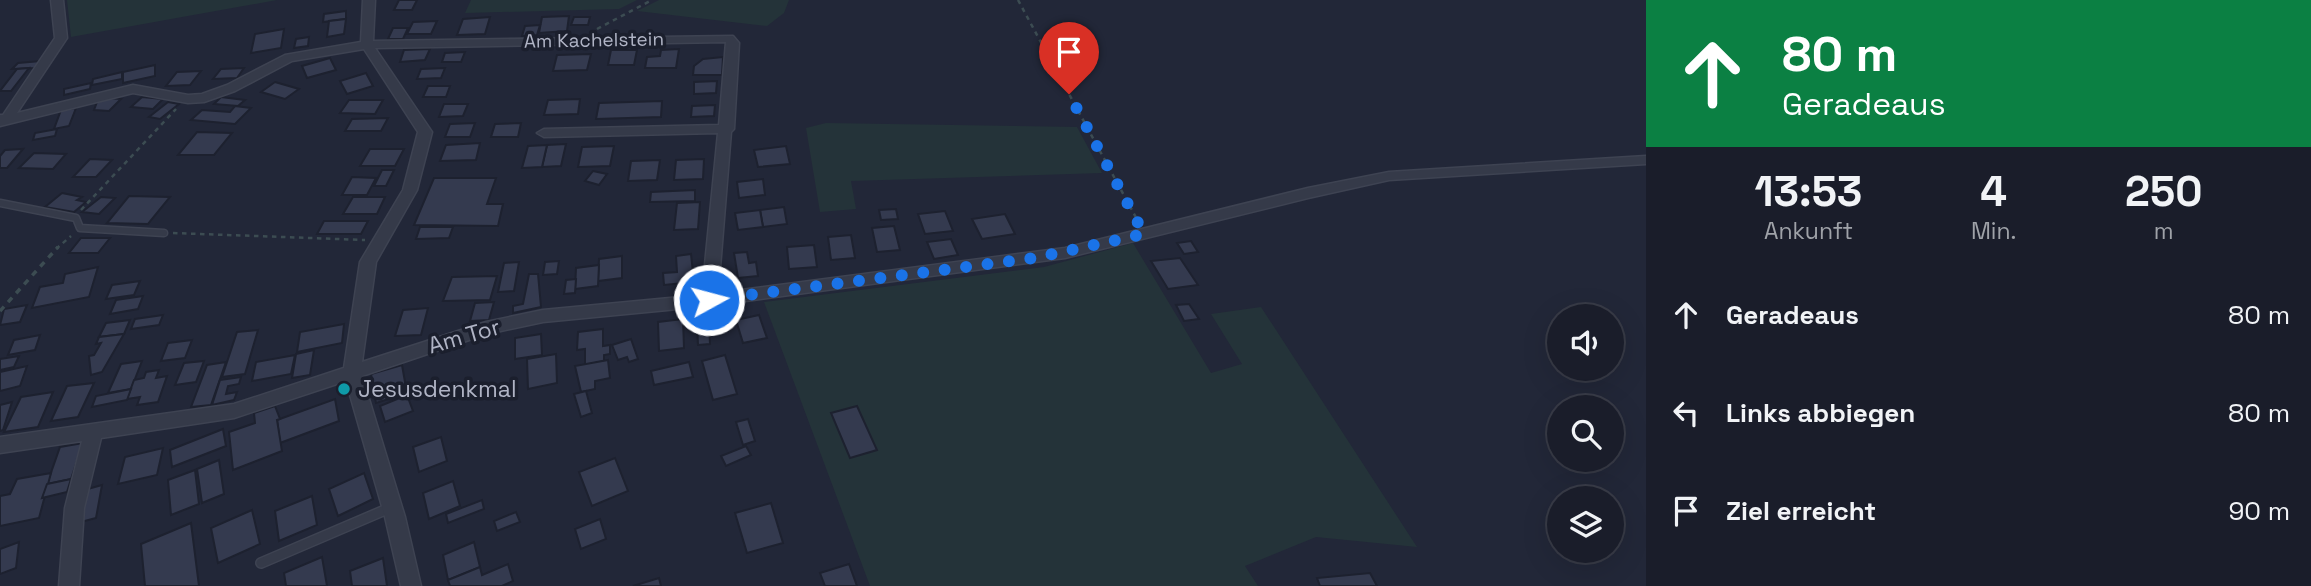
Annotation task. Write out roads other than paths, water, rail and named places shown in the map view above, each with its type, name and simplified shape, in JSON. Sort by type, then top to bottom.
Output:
[{"type":"street","points":[[2,121],[61,38],[57,0]]},
{"type":"street","points":[[369,0],[367,46],[425,132],[410,190],[378,240],[368,262],[352,371],[393,507],[411,586]]},
{"type":"street","name":"Am Kachelstein","points":[[2,121],[133,89],[188,99],[204,98],[231,89],[289,58],[367,46],[577,39],[729,38],[733,43],[727,129],[709,300]]},
{"type":"street","points":[[544,133],[727,129]]},
{"type":"street","points":[[938,271],[1065,253],[1308,193],[1389,176],[1646,160]]},
{"type":"street","name":"Am Tor","points":[[0,445],[234,411],[486,328],[543,316],[709,300],[938,271]]},
{"type":"street","points":[[69,586],[71,513],[79,473],[94,432]]},
{"type":"lane","points":[[0,203],[76,218],[80,228],[164,233]]},
{"type":"lane","points":[[261,563],[393,507]]},
{"type":"place","name":"Jesusdenkmal","points":[[344,389]]}]
